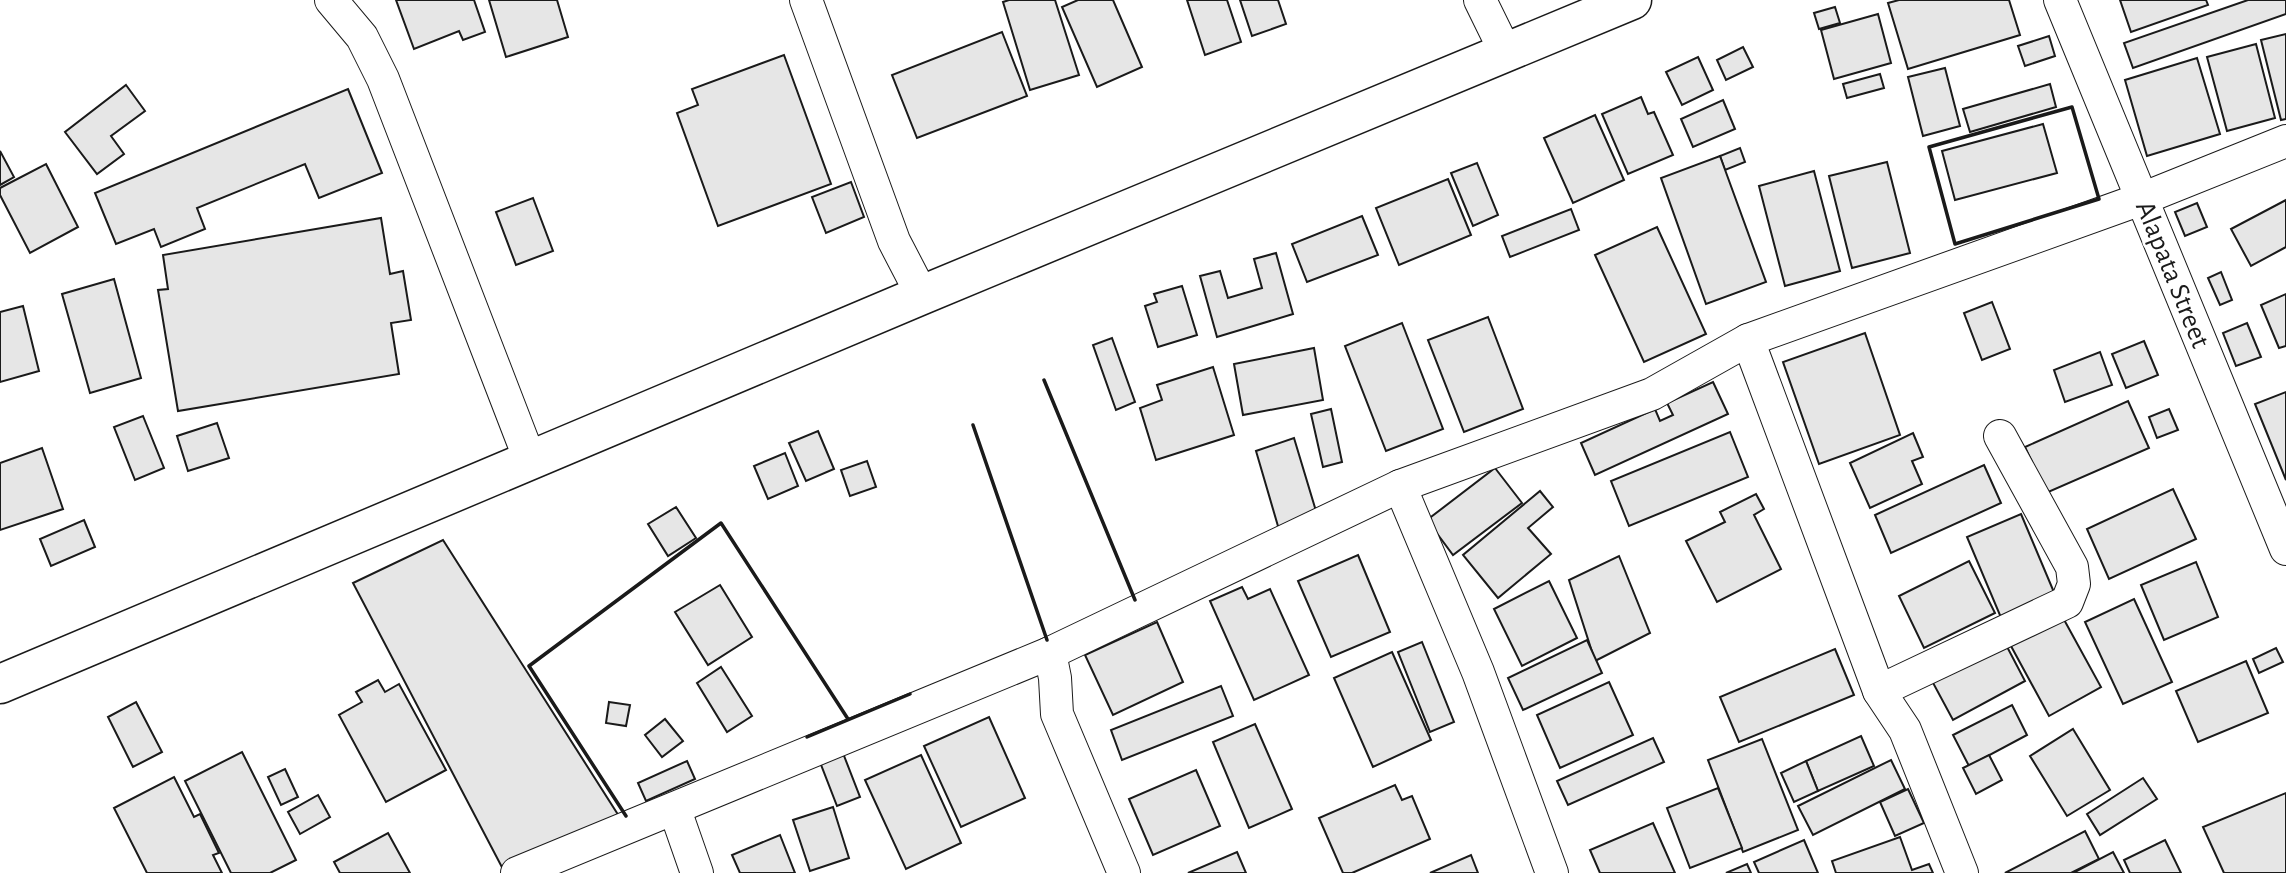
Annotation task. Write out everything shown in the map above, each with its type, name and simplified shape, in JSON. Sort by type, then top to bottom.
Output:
[{"type":"street","points":[[331,0],[362,37],[383,79],[530,460]]},
{"type":"street","points":[[806,0],[894,241],[922,295]]},
{"type":"street","points":[[1480,0],[1506,53]]},
{"type":"street","points":[[0,684],[922,295],[1632,0]]},
{"type":"street","name":"Alapata Street","points":[[2060,0],[2144,198],[2286,549]]},
{"type":"street","points":[[516,873],[1050,653],[1400,486],[1652,394],[1748,340],[2144,198],[2286,141]]},
{"type":"street","points":[[1748,340],[1879,691],[1905,730],[1962,873]]},
{"type":"street","points":[[1879,691],[2067,601],[2074,584],[2072,567],[2000,436]]},
{"type":"street","points":[[1400,486],[1478,672],[1552,873]]},
{"type":"street","points":[[1050,653],[1055,678],[1057,714],[1124,873]]},
{"type":"street","points":[[674,810],[697,873]]},
{"type":"building","points":[[396,0],[474,0],[485,32],[463,40],[459,31],[414,49]]},
{"type":"building","points":[[489,0],[557,0],[568,37],[506,57]]},
{"type":"building","points":[[1055,0],[1079,75],[1030,90],[1003,2]]},
{"type":"building","points":[[1078,0],[1113,0],[1142,67],[1097,87],[1062,7]]},
{"type":"building","points":[[1187,0],[1227,0],[1241,42],[1205,55]]},
{"type":"building","points":[[1240,0],[1278,0],[1286,24],[1252,36]]},
{"type":"building","points":[[1899,0],[2009,0],[2020,35],[1908,69],[1888,3]]},
{"type":"building","points":[[2120,0],[2206,0],[2208,5],[2131,32]]},
{"type":"building","points":[[2248,0],[2286,0],[2286,14],[2133,68],[2124,43]]},
{"type":"building","points":[[1835,7],[1840,23],[1819,29],[1814,13]]},
{"type":"building","points":[[1878,14],[1891,63],[1834,79],[1821,30]]},
{"type":"building","points":[[1002,32],[1027,96],[917,138],[892,75]]},
{"type":"building","points":[[2286,34],[2286,119],[2281,120],[2261,40]]},
{"type":"building","points":[[2049,36],[2055,56],[2025,66],[2018,46]]},
{"type":"building","points":[[2256,44],[2275,118],[2227,131],[2207,57]]},
{"type":"building","points":[[1743,47],[1753,67],[1726,80],[1717,60]]},
{"type":"building","points":[[784,55],[831,184],[718,226],[677,113],[698,105],[692,89]]},
{"type":"building","points":[[1698,57],[1713,90],[1682,105],[1666,72]]},
{"type":"building","points":[[2197,58],[2220,134],[2147,156],[2125,80]]},
{"type":"building","points":[[1945,68],[1960,126],[1923,136],[1908,77]]},
{"type":"building","points":[[1880,74],[1884,88],[1847,98],[1843,84]]},
{"type":"building","points":[[2050,84],[2056,107],[1970,132],[1963,109]]},
{"type":"building","points":[[126,85],[145,111],[111,136],[124,154],[97,174],[65,132]]},
{"type":"building","points":[[348,89],[382,173],[319,198],[305,164],[197,208],[205,229],[161,247],[154,229],[116,244],[95,193]]},
{"type":"building","points":[[1641,97],[1648,114],[1654,112],[1673,155],[1628,174],[1602,114]]},
{"type":"building","points":[[1723,100],[1735,129],[1693,147],[1681,119]]},
{"type":"building","points":[[1595,115],[1624,180],[1573,203],[1544,138]]},
{"type":"building","points":[[2043,124],[2057,173],[1955,200],[1942,151]]},
{"type":"building","points":[[1740,148],[1745,162],[1725,170],[1720,156]]},
{"type":"building","points":[[0,151],[14,177],[0,185]]},
{"type":"building","points":[[1720,156],[1766,282],[1706,304],[1661,178]]},
{"type":"building","points":[[1887,162],[1910,253],[1852,268],[1829,176]]},
{"type":"building","points":[[1477,163],[1498,215],[1473,226],[1451,173]]},
{"type":"building","points":[[46,164],[78,227],[30,253],[0,195],[0,188]]},
{"type":"building","points":[[1814,171],[1840,271],[1785,286],[1759,186]]},
{"type":"building","points":[[1448,179],[1471,235],[1399,265],[1376,208]]},
{"type":"building","points":[[851,182],[864,217],[826,233],[812,197]]},
{"type":"building","points":[[533,198],[553,251],[516,265],[496,212]]},
{"type":"building","points":[[2286,200],[2286,247],[2251,266],[2231,229]]},
{"type":"building","points":[[2197,203],[2207,227],[2185,236],[2175,212]]},
{"type":"building","points":[[1571,209],[1579,230],[1510,257],[1502,236]]},
{"type":"building","points":[[1362,216],[1378,255],[1307,282],[1292,244]]},
{"type":"building","points":[[381,218],[390,274],[403,271],[411,320],[391,323],[399,374],[178,411],[158,290],[168,289],[163,255]]},
{"type":"building","points":[[1657,227],[1706,334],[1644,362],[1595,255]]},
{"type":"building","points":[[1276,253],[1293,314],[1217,337],[1200,276],[1220,271],[1228,298],[1262,288],[1254,259]]},
{"type":"building","points":[[2221,272],[2232,300],[2220,305],[2208,278]]},
{"type":"building","points":[[114,279],[141,378],[90,393],[62,294]]},
{"type":"building","points":[[1182,286],[1197,335],[1158,347],[1145,306],[1157,302],[1154,294]]},
{"type":"building","points":[[2286,294],[2286,346],[2279,348],[2261,305]]},
{"type":"building","points":[[1992,302],[2010,349],[1982,360],[1964,313]]},
{"type":"building","points":[[23,306],[39,371],[0,382],[0,312]]},
{"type":"building","points":[[1488,317],[1523,409],[1464,432],[1428,340]]},
{"type":"building","points":[[1402,323],[1443,429],[1386,451],[1345,346]]},
{"type":"building","points":[[2247,323],[2261,357],[2236,366],[2223,333]]},
{"type":"building","points":[[1865,333],[1900,435],[1819,464],[1783,362]]},
{"type":"building","points":[[1112,338],[1135,402],[1116,410],[1093,345]]},
{"type":"building","points":[[2144,341],[2158,375],[2126,388],[2112,354]]},
{"type":"building","points":[[1314,348],[1323,400],[1243,415],[1234,364]]},
{"type":"building","points":[[2100,352],[2112,385],[2065,402],[2054,370]]},
{"type":"building","points":[[1213,367],[1234,435],[1156,460],[1140,408],[1162,400],[1157,385]]},
{"type":"building","points":[[1713,382],[1728,414],[1595,475],[1581,443],[1655,409],[1660,421],[1673,415],[1667,403]]},
{"type":"building","points":[[2286,392],[2286,480],[2255,404]]},
{"type":"building","points":[[2128,401],[2149,448],[2046,493],[2025,447]]},
{"type":"building","points":[[1331,409],[1342,462],[1323,467],[1311,414]]},
{"type":"building","points":[[2169,409],[2178,430],[2157,438],[2149,417]]},
{"type":"building","points":[[143,416],[164,468],[135,480],[114,427]]},
{"type":"building","points":[[217,423],[229,458],[188,471],[177,436]]},
{"type":"building","points":[[818,431],[834,469],[806,481],[789,443]]},
{"type":"building","points":[[1730,432],[1748,477],[1629,526],[1611,481]]},
{"type":"building","points":[[1913,433],[1923,457],[1912,461],[1922,484],[1870,508],[1850,463]]},
{"type":"building","points":[[1294,438],[1319,521],[1280,533],[1256,451]]},
{"type":"building","points":[[42,448],[63,509],[0,530],[0,463]]},
{"type":"building","points":[[785,453],[798,486],[768,499],[754,466]]},
{"type":"building","points":[[867,461],[876,487],[850,496],[841,470]]},
{"type":"building","points":[[1984,465],[2001,503],[1891,553],[1875,515]]},
{"type":"building","points":[[1495,468],[1522,503],[1453,555],[1427,520]]},
{"type":"building","points":[[2173,489],[2196,539],[2109,579],[2087,529]]},
{"type":"building","points":[[1540,491],[1553,507],[1528,528],[1551,554],[1498,598],[1463,555]]},
{"type":"building","points":[[1756,494],[1764,509],[1754,515],[1781,569],[1717,602],[1686,541],[1725,522],[1720,512]]},
{"type":"building","points":[[676,507],[696,538],[668,556],[648,524]]},
{"type":"building","points":[[2021,514],[2056,597],[2002,620],[1967,537]]},
{"type":"building","points":[[84,520],[95,547],[51,566],[40,539]]},
{"type":"building","points":[[443,540],[624,824],[505,873],[353,583]]},
{"type":"building","points":[[1358,555],[1390,632],[1331,657],[1298,581]]},
{"type":"building","points":[[1619,556],[1650,633],[1595,661],[1569,580]]},
{"type":"building","points":[[1969,561],[1995,613],[1924,648],[1899,596]]},
{"type":"building","points":[[2196,562],[2218,617],[2164,640],[2141,585]]},
{"type":"building","points":[[1549,581],[1577,638],[1522,666],[1494,609]]},
{"type":"building","points":[[720,585],[752,637],[708,665],[675,612]]},
{"type":"building","points":[[1242,587],[1248,599],[1270,589],[1309,675],[1254,700],[1210,601]]},
{"type":"building","points":[[2134,599],[2172,682],[2123,704],[2085,622]]},
{"type":"building","points":[[2062,616],[2101,687],[2049,716],[2011,646]]},
{"type":"building","points":[[1157,622],[1183,682],[1113,715],[1085,655]]},
{"type":"building","points":[[1587,640],[1602,673],[1523,710],[1508,678]]},
{"type":"building","points":[[2004,641],[2025,681],[1953,720],[1932,681]]},
{"type":"building","points":[[1422,642],[1454,722],[1430,732],[1398,652]]},
{"type":"building","points":[[2276,648],[2283,662],[2259,673],[2253,659]]},
{"type":"building","points":[[1835,649],[1854,695],[1739,742],[1720,697]]},
{"type":"building","points":[[1392,652],[1431,740],[1373,767],[1334,678]]},
{"type":"building","points":[[2246,661],[2268,713],[2198,742],[2176,691]]},
{"type":"building","points":[[721,667],[752,716],[727,732],[697,683]]},
{"type":"building","points":[[378,680],[385,692],[399,684],[446,770],[386,802],[339,715],[362,702],[356,692]]},
{"type":"building","points":[[1609,682],[1633,735],[1560,768],[1537,715]]},
{"type":"building","points":[[1221,686],[1233,716],[1122,760],[1111,730]]},
{"type":"building","points":[[136,702],[162,752],[133,767],[108,717]]},
{"type":"building","points":[[609,702],[630,705],[626,726],[606,723]]},
{"type":"building","points":[[2012,705],[2027,735],[1969,766],[1953,735]]},
{"type":"building","points":[[989,717],[1025,798],[961,827],[924,746]]},
{"type":"building","points":[[665,719],[683,741],[662,757],[645,735]]},
{"type":"building","points":[[1255,724],[1292,809],[1249,828],[1213,742]]},
{"type":"building","points":[[2073,729],[2110,790],[2067,816],[2030,756]]},
{"type":"building","points":[[1861,736],[1874,766],[1818,791],[1806,761]]},
{"type":"building","points":[[1653,738],[1664,762],[1568,805],[1557,781]]},
{"type":"building","points":[[1762,739],[1798,830],[1743,852],[1708,760]]},
{"type":"building","points":[[841,748],[860,797],[837,806],[818,757]]},
{"type":"building","points":[[242,752],[296,860],[270,873],[231,873],[185,781]]},
{"type":"building","points":[[921,755],[961,843],[906,869],[865,780]]},
{"type":"building","points":[[1989,755],[2002,780],[1976,794],[1963,768]]},
{"type":"building","points":[[1891,760],[1905,789],[1813,835],[1798,806]]},
{"type":"building","points":[[687,761],[695,779],[646,801],[638,783]]},
{"type":"building","points":[[1806,761],[1818,791],[1794,802],[1781,773]]},
{"type":"building","points":[[285,769],[298,797],[281,805],[268,777]]},
{"type":"building","points":[[1196,770],[1220,826],[1153,855],[1129,799]]},
{"type":"building","points":[[174,777],[194,817],[200,814],[219,853],[213,855],[222,873],[147,873],[114,808]]},
{"type":"building","points":[[2143,778],[2157,799],[2100,835],[2087,814]]},
{"type":"building","points":[[1395,785],[1402,800],[1412,796],[1430,839],[1352,873],[1343,873],[1319,818]]},
{"type":"building","points":[[1718,788],[1742,848],[1690,868],[1667,808]]},
{"type":"building","points":[[1908,789],[1924,823],[1895,836],[1880,802]]},
{"type":"building","points":[[2286,793],[2286,873],[2224,873],[2203,827]]},
{"type":"building","points":[[318,795],[330,817],[300,834],[288,812]]},
{"type":"building","points":[[833,807],[849,858],[810,871],[793,820]]},
{"type":"building","points":[[1653,823],[1675,873],[1600,873],[1590,850]]},
{"type":"building","points":[[2085,831],[2099,859],[2071,873],[2005,873]]},
{"type":"building","points":[[388,833],[410,873],[340,873],[334,862]]},
{"type":"building","points":[[780,835],[795,873],[740,873],[732,855]]},
{"type":"building","points":[[1900,837],[1912,870],[1929,864],[1933,873],[1836,873],[1832,861]]},
{"type":"building","points":[[1804,840],[1818,873],[1759,873],[1754,862]]},
{"type":"building","points":[[2165,840],[2181,873],[2130,873],[2124,860]]},
{"type":"building","points":[[1237,852],[1246,873],[1188,873]]},
{"type":"building","points":[[2113,852],[2124,873],[2073,873]]},
{"type":"building","points":[[1471,855],[1478,873],[1430,873]]},
{"type":"building","points":[[1747,864],[1751,873],[1726,873]]},
{"type":"wall","points":[[2072,107],[2099,199],[1955,244],[1929,147],[2072,107]]},
{"type":"wall","points":[[1044,380],[1135,600]]},
{"type":"wall","points":[[973,425],[1047,640]]},
{"type":"wall","points":[[626,816],[529,666],[721,523],[848,719]]},
{"type":"wall","points":[[807,737],[910,694]]}]
